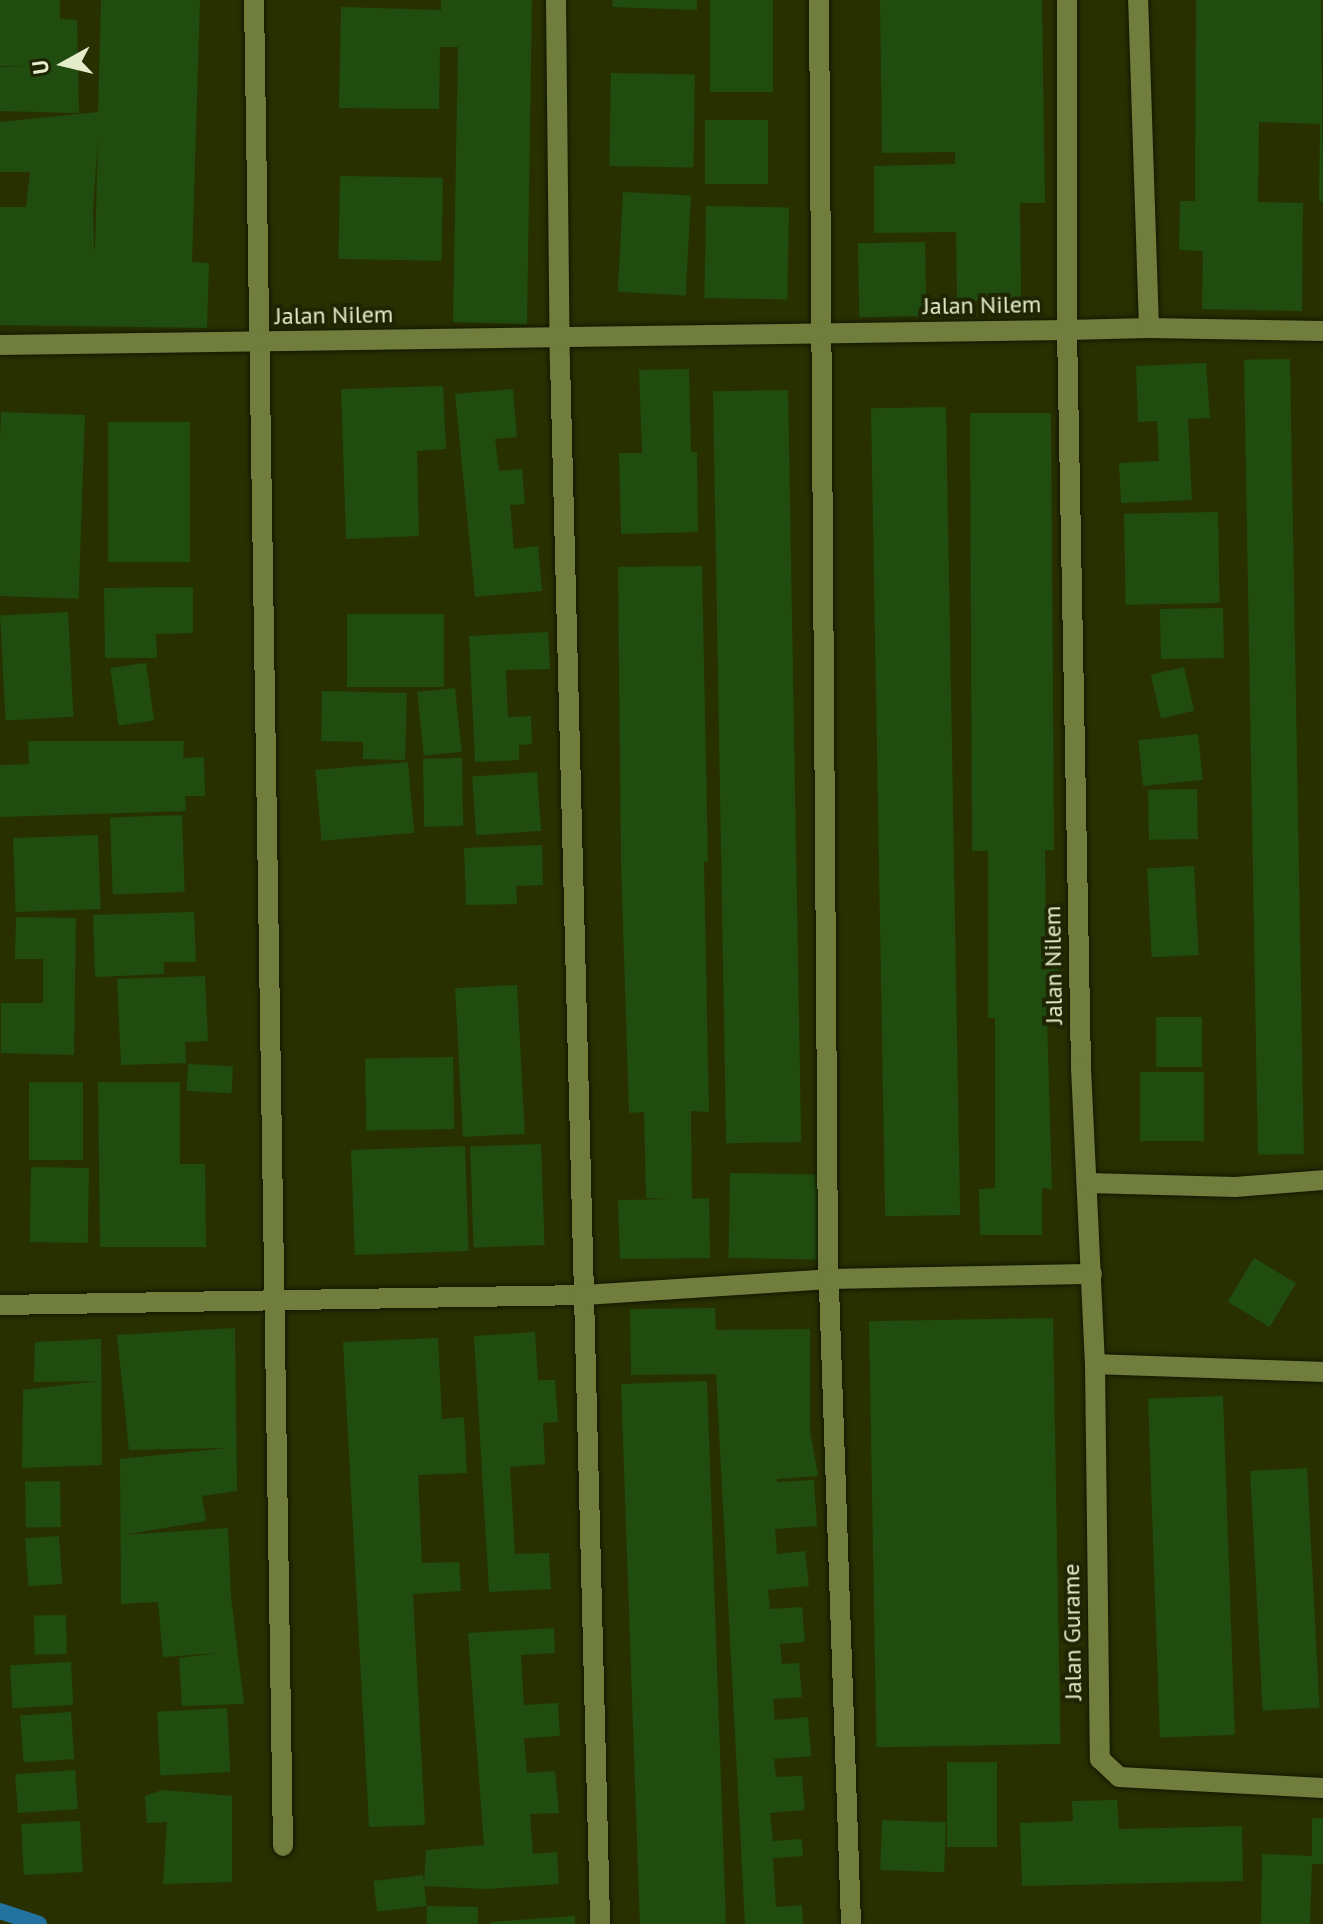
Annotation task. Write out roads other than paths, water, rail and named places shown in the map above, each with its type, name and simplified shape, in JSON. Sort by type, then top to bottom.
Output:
[{"type":"street","points":[[254,0],[283,1846]]},
{"type":"street","points":[[556,0],[560,337],[600,1924]]},
{"type":"street","points":[[819,0],[829,1279],[851,1924]]},
{"type":"street","points":[[1067,0],[1067,330],[1323,331]]},
{"type":"street","points":[[1138,0],[1149,328]]},
{"type":"street","name":"Jalan Nilem","points":[[0,345],[1067,330],[1081,1068],[1092,1274]]},
{"type":"street","points":[[1088,1183],[1235,1187],[1323,1180]]},
{"type":"street","points":[[0,1305],[584,1295],[829,1279],[1092,1274]]},
{"type":"street","name":"Jalan Gurame","points":[[1092,1274],[1100,1759],[1119,1777],[1323,1788]]},
{"type":"street","points":[[1095,1364],[1323,1372]]},
{"type":"waterway","points":[[0,1911],[39,1924]]}]
